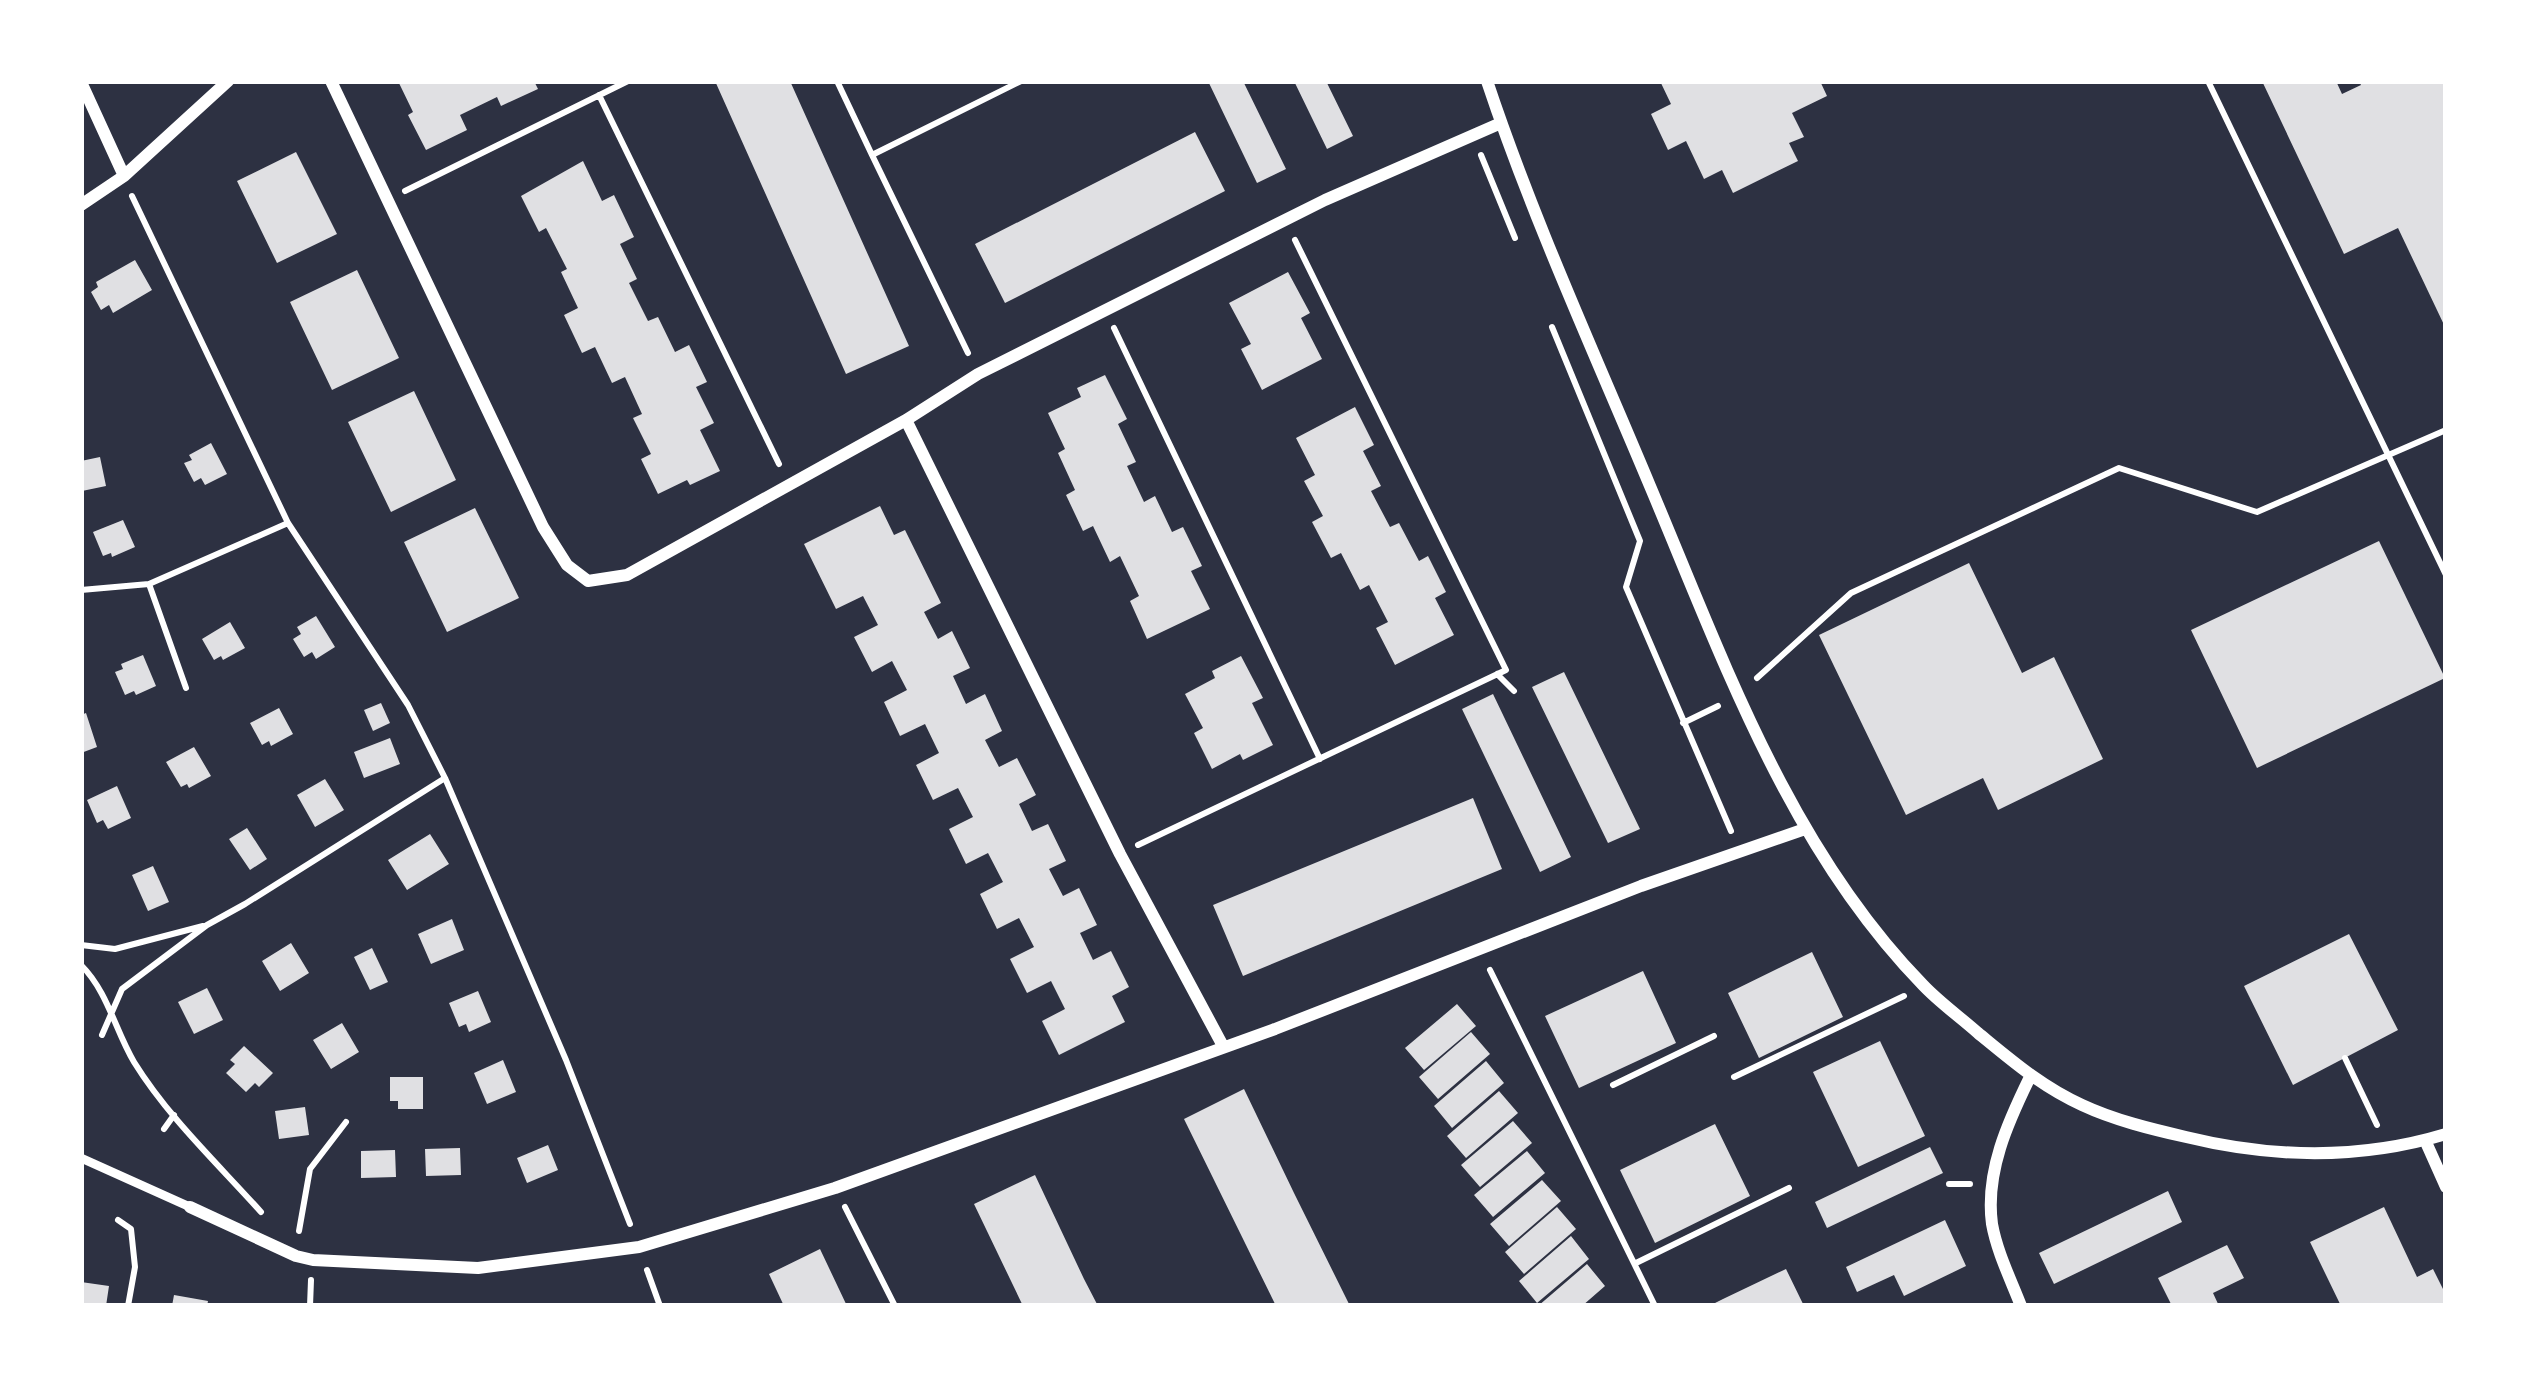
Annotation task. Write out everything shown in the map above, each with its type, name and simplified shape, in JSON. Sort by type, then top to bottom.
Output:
[{"type":"street","points":[[81,205],[124,176],[228,81]]},
{"type":"street","points":[[331,81],[543,527],[567,565],[588,581],[627,574],[906,420],[978,374],[1105,309],[1285,220],[1501,123]]},
{"type":"street","points":[[1487,81],[1586,334],[1738,696],[1805,829],[1871,925],[1924,986],[2030,1077],[2082,1106],[2148,1128],[2218,1145],[2294,1155],[2387,1147],[2446,1133]]},
{"type":"street","points":[[81,82],[124,176]]},
{"type":"street","points":[[906,420],[1120,854],[1222,1046]]},
{"type":"street","points":[[190,1207],[313,1260],[478,1268],[640,1247],[835,1187],[1805,829]]},
{"type":"street","points":[[2021,1306],[1993,1224],[1992,1184],[2006,1126],[2030,1077]]},
{"type":"street","points":[[2425,1140],[2446,1187]]},
{"type":"lane","points":[[81,1158],[190,1207]]},
{"type":"path","points":[[388,200],[628,81]]},
{"type":"path","points":[[836,81],[978,374]]},
{"type":"path","points":[[872,155],[1021,81]]},
{"type":"path","points":[[2208,81],[2446,575]]},
{"type":"path","points":[[599,95],[788,485]]},
{"type":"path","points":[[1473,135],[1517,242]]},
{"type":"path","points":[[124,176],[288,523],[408,705],[445,778],[566,1060],[660,1306]]},
{"type":"path","points":[[1120,854],[1506,670],[1285,220]]},
{"type":"path","points":[[1105,309],[1320,759]]},
{"type":"path","points":[[1552,327],[1640,541],[1626,587],[1741,853]]},
{"type":"path","points":[[1683,723],[1738,696],[1851,593],[2119,468],[2257,512],[2446,430]]},
{"type":"path","points":[[81,590],[149,584],[288,523]]},
{"type":"path","points":[[149,584],[186,688]]},
{"type":"path","points":[[1497,674],[1514,691]]},
{"type":"path","points":[[102,1035],[122,989],[206,925],[445,778]]},
{"type":"path","points":[[81,945],[115,949],[206,925]]},
{"type":"path","points":[[1480,950],[1655,1306]]},
{"type":"path","points":[[81,965],[93,977],[134,1061],[174,1115],[270,1222]]},
{"type":"path","points":[[1734,1077],[1924,986]]},
{"type":"path","points":[[1613,1084],[1714,1036]]},
{"type":"path","points":[[2345,1058],[2387,1147]]},
{"type":"path","points":[[164,1129],[174,1115]]},
{"type":"path","points":[[296,1256],[310,1169],[346,1122]]},
{"type":"path","points":[[835,1187],[896,1306]]},
{"type":"path","points":[[1634,1264],[1789,1188]]},
{"type":"path","points":[[118,1220],[131,1229],[135,1267],[128,1306]]},
{"type":"path","points":[[285,1223],[300,1225]]},
{"type":"building","points":[[398,81],[534,81],[538,89],[501,106],[497,97],[460,115],[467,130],[426,150]]},
{"type":"building","points":[[715,81],[790,81],[909,346],[846,374]]},
{"type":"building","points":[[1208,81],[1243,81],[1286,169],[1257,183]]},
{"type":"building","points":[[1294,81],[1326,81],[1353,136],[1327,149]]},
{"type":"building","points":[[1660,81],[1820,81],[1827,96],[1792,113],[1804,137],[1789,143],[1798,161],[1733,193],[1722,170],[1704,179],[1686,141],[1668,150],[1651,114],[1671,104]]},
{"type":"building","points":[[2262,81],[2336,81],[2342,94],[2361,85],[2359,81],[2446,81],[2446,329],[2398,228],[2344,254]]},
{"type":"building","points":[[1195,132],[1225,191],[1005,303],[975,244]]},
{"type":"building","points":[[296,152],[337,234],[277,263],[237,181]]},
{"type":"building","points":[[583,161],[602,201],[614,195],[634,237],[620,244],[637,279],[629,283],[648,321],[658,317],[675,352],[689,345],[707,382],[696,387],[714,423],[700,430],[720,471],[658,494],[641,459],[651,454],[633,418],[642,414],[625,377],[612,383],[595,347],[582,353],[564,315],[578,308],[561,272],[567,269],[546,228],[539,232],[521,196]]},
{"type":"building","points":[[135,260],[152,290],[113,313],[109,305],[101,310],[91,292],[98,287],[96,282]]},
{"type":"building","points":[[357,270],[399,358],[332,390],[290,302]]},
{"type":"building","points":[[1288,272],[1310,313],[1301,318],[1322,359],[1262,390],[1241,349],[1251,344],[1229,303]]},
{"type":"building","points":[[1105,375],[1127,419],[1118,424],[1136,462],[1127,466],[1144,502],[1155,496],[1172,532],[1183,527],[1202,566],[1191,571],[1210,609],[1147,639],[1130,601],[1139,596],[1120,556],[1110,562],[1093,526],[1083,531],[1066,495],[1075,490],[1058,453],[1065,449],[1048,413],[1081,397],[1077,388]]},
{"type":"building","points":[[414,391],[456,480],[391,512],[348,422]]},
{"type":"building","points":[[1355,407],[1374,445],[1363,451],[1381,486],[1371,491],[1390,527],[1399,523],[1419,561],[1428,556],[1446,592],[1435,598],[1454,635],[1395,665],[1376,628],[1388,622],[1369,585],[1360,590],[1341,553],[1331,558],[1312,522],[1323,516],[1304,481],[1315,475],[1296,438]]},
{"type":"building","points":[[211,443],[227,474],[205,485],[201,478],[194,482],[184,463]]},
{"type":"building","points":[[100,457],[106,486],[82,491],[81,461]]},
{"type":"building","points":[[880,506],[894,535],[905,530],[941,603],[924,612],[938,639],[952,631],[970,668],[953,676],[966,704],[985,694],[1002,731],[985,740],[999,767],[1017,758],[1036,795],[1019,804],[1032,831],[1048,824],[1066,861],[1049,869],[1063,896],[1079,888],[1097,925],[1080,933],[1093,960],[1111,951],[1129,987],[1112,996],[1125,1022],[1059,1055],[1042,1021],[1065,1009],[1051,981],[1027,993],[1010,959],[1034,947],[1019,918],[997,929],[980,894],[1003,882],[988,853],[966,864],[949,829],[973,817],[958,788],[933,800],[916,765],[939,753],[925,724],[900,736],[884,702],[907,690],[892,661],[872,672],[854,637],[878,625],[863,596],[836,609],[804,544]]},
{"type":"building","points":[[475,508],[519,598],[447,632],[404,542]]},
{"type":"building","points":[[123,520],[135,547],[103,556],[93,532]]},
{"type":"building","points":[[2379,541],[2445,678],[2257,768],[2191,630]]},
{"type":"building","points":[[1969,563],[2022,673],[2054,657],[2103,759],[1998,810],[1983,778],[1906,815],[1819,635]]},
{"type":"building","points":[[316,616],[335,647],[316,659],[312,652],[304,657],[293,639],[301,634],[297,627]]},
{"type":"building","points":[[230,622],[245,648],[214,660],[202,639]]},
{"type":"building","points":[[143,655],[156,686],[125,695],[115,672],[123,669],[121,664]]},
{"type":"building","points":[[1241,656],[1263,698],[1252,703],[1273,745],[1243,760],[1240,754],[1212,769],[1194,733],[1203,728],[1185,694],[1215,678],[1212,671]]},
{"type":"building","points":[[1564,672],[1640,829],[1608,843],[1532,687]]},
{"type":"building","points":[[1493,694],[1571,857],[1540,872],[1462,709]]},
{"type":"building","points":[[381,703],[390,723],[373,731],[364,710]]},
{"type":"building","points":[[279,708],[293,734],[271,746],[269,741],[262,745],[250,723]]},
{"type":"building","points":[[86,713],[97,747],[81,753],[81,715]]},
{"type":"building","points":[[390,738],[400,764],[364,778],[354,752]]},
{"type":"building","points":[[194,747],[211,776],[189,788],[187,784],[181,787],[166,762]]},
{"type":"building","points":[[325,779],[344,810],[315,827],[297,795]]},
{"type":"building","points":[[117,786],[131,818],[108,829],[103,820],[97,823],[87,800]]},
{"type":"building","points":[[1473,798],[1502,869],[1243,976],[1213,905]]},
{"type":"building","points":[[247,828],[267,859],[250,870],[229,839]]},
{"type":"building","points":[[430,834],[449,864],[407,890],[388,860]]},
{"type":"building","points":[[153,866],[169,902],[148,911],[132,875]]},
{"type":"building","points":[[452,919],[464,950],[431,964],[418,934]]},
{"type":"building","points":[[2349,934],[2398,1030],[2293,1085],[2244,986]]},
{"type":"building","points":[[291,943],[309,973],[280,991],[262,961]]},
{"type":"building","points":[[372,948],[388,982],[370,990],[354,957]]},
{"type":"building","points":[[1812,952],[1843,1017],[1759,1058],[1728,993]]},
{"type":"building","points":[[1643,971],[1676,1043],[1579,1088],[1545,1016]]},
{"type":"building","points":[[207,988],[223,1020],[194,1034],[178,1002]]},
{"type":"building","points":[[478,991],[491,1022],[469,1032],[466,1024],[459,1027],[449,1003]]},
{"type":"building","points":[[1457,1004],[1476,1026],[1424,1070],[1405,1048]]},
{"type":"building","points":[[342,1023],[359,1052],[331,1069],[313,1040]]},
{"type":"building","points":[[1471,1032],[1490,1054],[1438,1099],[1419,1077]]},
{"type":"building","points":[[1880,1041],[1925,1136],[1858,1167],[1813,1072]]},
{"type":"building","points":[[244,1046],[273,1073],[246,1092],[226,1073],[235,1064],[230,1060]]},
{"type":"building","points":[[503,1060],[516,1092],[487,1104],[474,1073]]},
{"type":"building","points":[[1486,1061],[1504,1083],[1452,1128],[1434,1106]]},
{"type":"building","points":[[390,1077],[423,1077],[423,1109],[398,1109],[398,1101],[390,1101]]},
{"type":"building","points":[[1244,1089],[1350,1306],[1276,1306],[1184,1119]]},
{"type":"building","points":[[1499,1091],[1518,1113],[1466,1158],[1447,1136]]},
{"type":"building","points":[[305,1107],[309,1135],[279,1139],[275,1111]]},
{"type":"building","points":[[1513,1121],[1532,1143],[1480,1187],[1461,1165]]},
{"type":"building","points":[[1715,1124],[1750,1196],[1655,1243],[1620,1170]]},
{"type":"building","points":[[548,1145],[558,1170],[527,1183],[517,1158]]},
{"type":"building","points":[[1930,1147],[1943,1173],[1827,1228],[1815,1202]]},
{"type":"building","points":[[460,1148],[461,1175],[426,1176],[425,1149]]},
{"type":"building","points":[[395,1150],[396,1177],[361,1178],[361,1151]]},
{"type":"building","points":[[1527,1151],[1545,1173],[1493,1217],[1474,1195]]},
{"type":"building","points":[[1035,1175],[1098,1306],[1023,1306],[974,1204]]},
{"type":"building","points":[[1542,1180],[1561,1201],[1509,1246],[1490,1224]]},
{"type":"building","points":[[2168,1191],[2182,1222],[2054,1284],[2039,1253]]},
{"type":"building","points":[[1557,1207],[1576,1229],[1524,1274],[1505,1252]]},
{"type":"building","points":[[2384,1207],[2417,1277],[2433,1269],[2446,1295],[2446,1306],[2341,1306],[2310,1242]]},
{"type":"building","points":[[1945,1220],[1966,1266],[1904,1296],[1894,1275],[1857,1292],[1846,1267]]},
{"type":"building","points":[[1571,1236],[1589,1259],[1537,1303],[1519,1281]]},
{"type":"building","points":[[2227,1245],[2244,1278],[2213,1293],[2219,1306],[2172,1306],[2158,1278]]},
{"type":"building","points":[[820,1249],[847,1306],[784,1306],[769,1274]]},
{"type":"building","points":[[1587,1264],[1605,1286],[1582,1306],[1538,1306]]},
{"type":"building","points":[[1786,1269],[1804,1306],[1709,1306],[1723,1299]]},
{"type":"building","points":[[81,1282],[109,1286],[106,1306],[81,1306]]},
{"type":"building","points":[[174,1295],[208,1301],[207,1306],[172,1306]]}]
